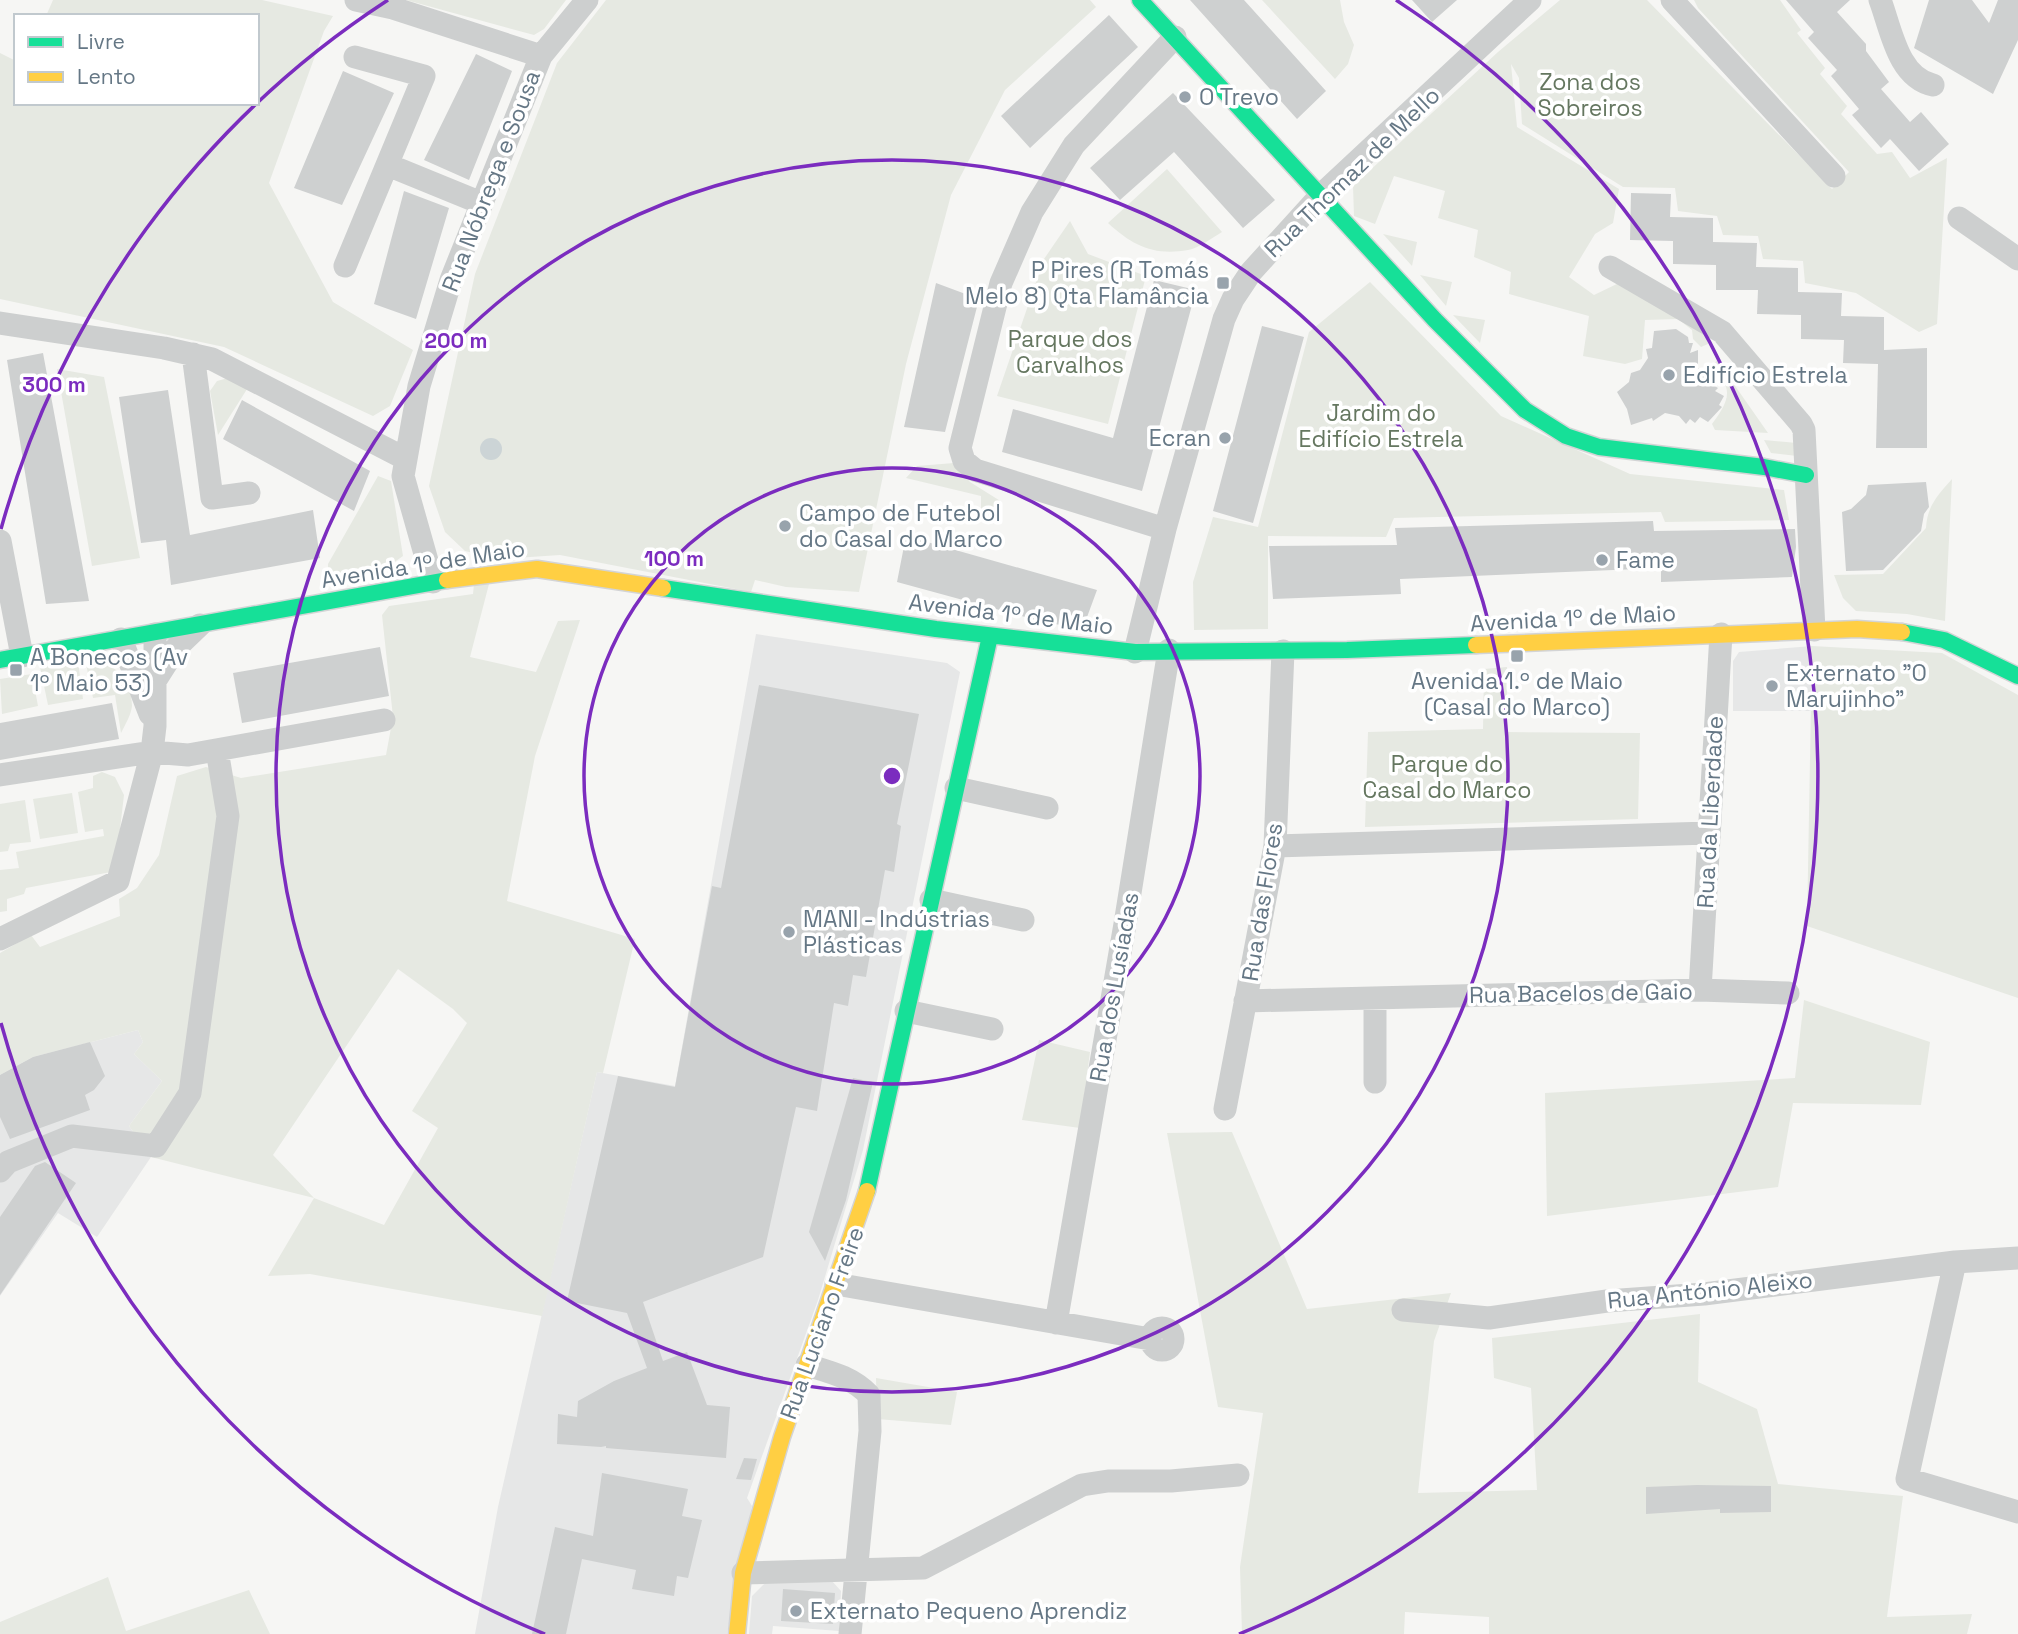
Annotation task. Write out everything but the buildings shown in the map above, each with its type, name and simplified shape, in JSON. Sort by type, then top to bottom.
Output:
[{"type":"street","points":[[356,0],[393,8],[541,56]]},
{"type":"street","name":"Rua Nóbrega e Sousa","points":[[433,582],[403,476],[404,458],[422,375],[451,280],[541,56],[587,0]]},
{"type":"street","points":[[1140,0],[1320,197],[1525,410],[1552,428],[1583,442],[1619,451],[1764,467],[1806,475]]},
{"type":"street","name":"Rua Thomaz de Mello","points":[[1135,652],[1165,528],[1229,306],[1251,272],[1320,197],[1530,0]]},
{"type":"street","points":[[1672,0],[1834,176]]},
{"type":"street","points":[[1880,0],[1908,69],[1919,80],[1934,85]]},
{"type":"street","points":[[1165,528],[975,470],[964,461],[960,448],[1001,283],[1032,212],[1074,145],[1175,37]]},
{"type":"street","points":[[345,267],[424,76],[355,57]]},
{"type":"street","points":[[388,165],[481,202]]},
{"type":"street","points":[[1959,218],[2018,258]]},
{"type":"street","points":[[1610,267],[1722,332],[1801,424],[1804,430],[1814,630]]},
{"type":"street","points":[[0,323],[164,348],[212,359],[404,458]]},
{"type":"street","points":[[193,354],[212,498],[249,493]]},
{"type":"street","points":[[0,541],[11,658]]},
{"type":"street","name":"Avenida 1º de Maio","points":[[11,658],[433,582],[537,569],[990,636],[1135,652],[1283,651],[1814,630],[1896,631],[1944,640],[2018,676]]},
{"type":"street","points":[[155,681],[176,648],[200,625]]},
{"type":"street","points":[[0,939],[118,881],[152,752],[155,726],[155,634]]},
{"type":"street","name":"Rua da Liberdade","points":[[1700,990],[1721,634]]},
{"type":"street","name":"Rua Luciano Freire","points":[[737,1634],[743,1573],[782,1437],[864,1205],[990,636]]},
{"type":"street","points":[[121,639],[155,726]]},
{"type":"street","name":"Rua dos Lusíadas","points":[[1056,1323],[1169,650]]},
{"type":"street","name":"Rua das Flores","points":[[1225,1109],[1275,846],[1283,651]]},
{"type":"street","points":[[0,775],[152,752],[188,755],[384,720]]},
{"type":"street","points":[[0,1171],[8,1162],[72,1136],[156,1146],[190,1093],[228,816],[217,750]]},
{"type":"street","points":[[956,788],[1047,808]]},
{"type":"street","points":[[1275,846],[1709,833]]},
{"type":"street","points":[[931,900],[1023,920]]},
{"type":"street","name":"Rua Bacelos de Gaio","points":[[1245,1001],[1700,990],[1788,993]]},
{"type":"street","points":[[1375,998],[1375,1082]]},
{"type":"street","points":[[906,1011],[992,1029]]},
{"type":"street","name":"Rua António Aleixo","points":[[1403,1310],[1489,1318],[1607,1301],[1704,1294],[1955,1262],[2018,1258]]},
{"type":"street","points":[[1955,1262],[1908,1479],[2018,1512]]},
{"type":"street","points":[[836,1284],[1150,1339]]},
{"type":"street","points":[[807,1365],[844,1377],[860,1385],[869,1395],[870,1431],[850,1634]]},
{"type":"street","points":[[743,1573],[923,1568],[1082,1485],[1108,1481],[1171,1481],[1238,1475]]},
{"type":"shaded area","points":[[491,438],[499,441],[502,449],[499,457],[491,460],[483,457],[480,449],[483,441]]},
{"type":"shaded area","points":[[756,634],[947,663],[960,672],[863,1150],[818,1300],[747,1498],[752,1506],[727,1634],[475,1634],[498,1507],[597,1072],[675,1086]]},
{"type":"shaded area","name":"Externato \"O Marujinho\"","points":[[1812,646],[1811,711],[1733,711],[1733,661],[1739,652]]},
{"type":"shaded area","points":[[138,1030],[143,1042],[134,1054],[162,1081],[129,1126],[151,1157],[97,1237],[58,1213],[0,1296],[0,1075],[33,1057]]},
{"type":"shaded area","name":"Externato Pequeno Aprendiz","points":[[832,1581],[841,1591],[839,1631],[773,1626],[772,1634],[749,1634],[752,1596],[765,1583]]},
{"type":"green space","points":[[53,0],[262,0],[333,16],[324,31],[269,183],[333,302],[413,350],[390,406],[373,416],[224,347],[0,299],[0,53],[14,60],[14,105],[259,105],[259,14],[47,14]]},
{"type":"green space","points":[[406,0],[566,0],[544,29],[534,35]]},
{"type":"green space","points":[[606,0],[1090,0],[1096,7],[1005,90],[951,195],[906,364],[859,592],[786,587],[755,580],[751,592],[560,555],[499,559],[465,551],[445,532],[429,486],[475,274],[557,63]]},
{"type":"green space","points":[[1262,0],[1340,0],[1344,22],[1354,45],[1348,64],[1335,79]]},
{"type":"green space","name":"Zona dos Sobreiros","points":[[1560,0],[1647,0],[1832,189],[1849,172],[1698,8],[1694,0],[1780,0],[1801,30],[1797,33],[1825,68],[1820,74],[1847,106],[1841,114],[1877,154],[1892,152],[1910,178],[1947,158],[1937,324],[1919,332],[1856,293],[1805,283],[1803,261],[1763,259],[1758,236],[1723,235],[1717,216],[1678,211],[1675,188],[1623,187],[1522,124],[1519,78],[1511,64],[1517,127],[1619,189],[1613,223],[1595,234],[1569,277],[1594,295],[1621,282],[1709,330],[1708,344],[1701,347],[1693,339],[1692,330],[1678,319],[1645,320],[1642,359],[1625,364],[1583,356],[1589,316],[1509,294],[1511,272],[1474,257],[1478,230],[1438,218],[1445,191],[1394,176],[1375,224],[1354,216],[1353,186],[1498,52]]},
{"type":"green space","points":[[1167,169],[1222,232],[1192,249],[1176,252],[1154,250],[1126,238],[1108,223]]},
{"type":"green space","name":"Parque dos Carvalhos","points":[[1070,221],[1088,254],[1146,276],[1108,424],[997,396],[1044,259]]},
{"type":"green space","points":[[1383,234],[1417,242],[1412,266]]},
{"type":"green space","points":[[1420,275],[1452,282],[1446,306]]},
{"type":"green space","name":"Jardim do Edifício Estrela","points":[[1370,282],[1501,416],[1630,474],[1784,490],[1789,520],[1665,522],[1661,512],[1394,518],[1386,537],[1268,536],[1268,629],[1194,630],[1193,582],[1213,517],[1258,527],[1309,332]]},
{"type":"green space","points":[[1453,315],[1485,320],[1480,343]]},
{"type":"green space","points":[[1717,360],[1768,433],[1715,430],[1712,424],[1725,404],[1727,392],[1723,382],[1705,367],[1712,367]]},
{"type":"green space","points":[[57,369],[104,377],[140,558],[92,566]]},
{"type":"green space","points":[[228,378],[249,386],[218,435],[210,391],[217,381]]},
{"type":"green space","points":[[1764,440],[1797,443],[1797,456],[1771,453]]},
{"type":"green space","points":[[954,463],[970,482],[1002,502],[999,509],[981,510],[981,496],[906,478],[917,466]]},
{"type":"green space","points":[[378,476],[391,481],[403,556],[379,573],[328,581],[328,564]]},
{"type":"green space","points":[[1952,479],[1945,621],[1907,614],[1856,611],[1843,598],[1834,575],[1883,574],[1926,528],[1931,507]]},
{"type":"green space","points":[[474,584],[489,584],[470,657],[536,672],[558,621],[580,620],[535,756],[507,901],[635,939],[603,1073],[597,1072],[542,1316],[310,1274],[268,1276],[314,1198],[151,1157],[129,1126],[162,1081],[134,1054],[143,1042],[138,1030],[33,1057],[0,1075],[0,953],[31,935],[40,947],[120,916],[119,899],[137,888],[159,855],[177,776],[206,767],[241,778],[386,755],[393,717],[382,615],[389,606],[473,594]],"holes":[[[398,969],[453,1009],[467,1023],[412,1111],[438,1128],[384,1225],[314,1198],[273,1155]]]},
{"type":"green space","points":[[1812,646],[1942,653],[2018,695],[2018,998],[1807,926]]},
{"type":"green space","points":[[85,659],[104,662],[124,679],[132,706],[121,733],[115,695],[93,698]]},
{"type":"green space","points":[[78,661],[83,699],[48,705],[40,667]]},
{"type":"green space","name":"Parque do Casal do Marco","points":[[1507,667],[1507,732],[1640,733],[1638,819],[1365,827],[1368,732],[1483,729],[1484,669]]},
{"type":"green space","points":[[32,674],[38,706],[2,714],[0,679]]},
{"type":"green space","points":[[102,772],[115,777],[124,795],[116,863],[111,872],[26,888],[24,894],[7,899],[7,911],[0,912],[0,870],[19,868],[16,852],[104,836],[103,829],[85,832],[78,792],[93,788],[93,776]]},
{"type":"green space","points":[[72,793],[78,833],[40,839],[33,799]]},
{"type":"green space","points":[[25,800],[31,842],[10,844],[8,851],[0,852],[0,804]]},
{"type":"green space","points":[[1804,1000],[1930,1042],[1921,1105],[1793,1103],[1778,1187],[1547,1216],[1545,1093],[1795,1078]]},
{"type":"green space","points":[[1039,1040],[1090,1052],[1080,1128],[1022,1120]]},
{"type":"green space","points":[[1232,1132],[1307,1309],[1451,1293],[1434,1341],[1418,1493],[1537,1490],[1531,1388],[1494,1378],[1492,1338],[1700,1314],[1698,1382],[1757,1409],[1778,1484],[1903,1496],[1887,1617],[1972,1614],[1967,1634],[1489,1634],[1489,1617],[1405,1612],[1404,1634],[1242,1634],[1240,1567],[1263,1413],[1218,1407],[1167,1133]]},
{"type":"green space","points":[[876,1378],[957,1392],[951,1425],[877,1419]]},
{"type":"green space","points":[[108,1577],[126,1631],[249,1590],[270,1634],[0,1634],[0,1622]]},
{"type":"traffic: fast","points":[[1140,0],[1435,320],[1525,410],[1566,436],[1599,447],[1764,467],[1806,475]]},
{"type":"traffic: fast","points":[[0,660],[447,580]]},
{"type":"traffic: fast","points":[[663,588],[936,629],[1135,652],[1347,650],[1476,645]]},
{"type":"traffic: fast","points":[[1902,632],[1944,640],[2018,676]]},
{"type":"traffic: fast","points":[[867,1191],[990,636]]},
{"type":"traffic: slow","points":[[447,580],[537,569],[663,588]]},
{"type":"traffic: slow","points":[[1476,645],[1857,629],[1902,632]]},
{"type":"traffic: slow","points":[[737,1634],[743,1573],[782,1437],[867,1191]]},
{"type":"place","name":"O Trevo","points":[[1185,97]]},
{"type":"place","name":"P Pires (R Tomás Melo 8) Qta Flamância","points":[[1223,283]]},
{"type":"place","name":"Edifício Estrela","points":[[1669,375]]},
{"type":"place","name":"Ecran","points":[[1225,438]]},
{"type":"place","name":"Campo de Futebol do Casal do Marco","points":[[785,526]]},
{"type":"place","name":"Fame","points":[[1602,560]]},
{"type":"place","name":"Avenida 1.º de Maio (Casal do Marco)","points":[[1517,656]]},
{"type":"place","name":"A Bonecos (Av 1º Maio 53)","points":[[16,670]]},
{"type":"place","name":"Externato \"O Marujinho\"","points":[[1772,686]]},
{"type":"place","name":"MANI - Indústrias Plásticas","points":[[789,932]]},
{"type":"place","name":"Externato Pequeno Aprendiz","points":[[796,1611]]}]
